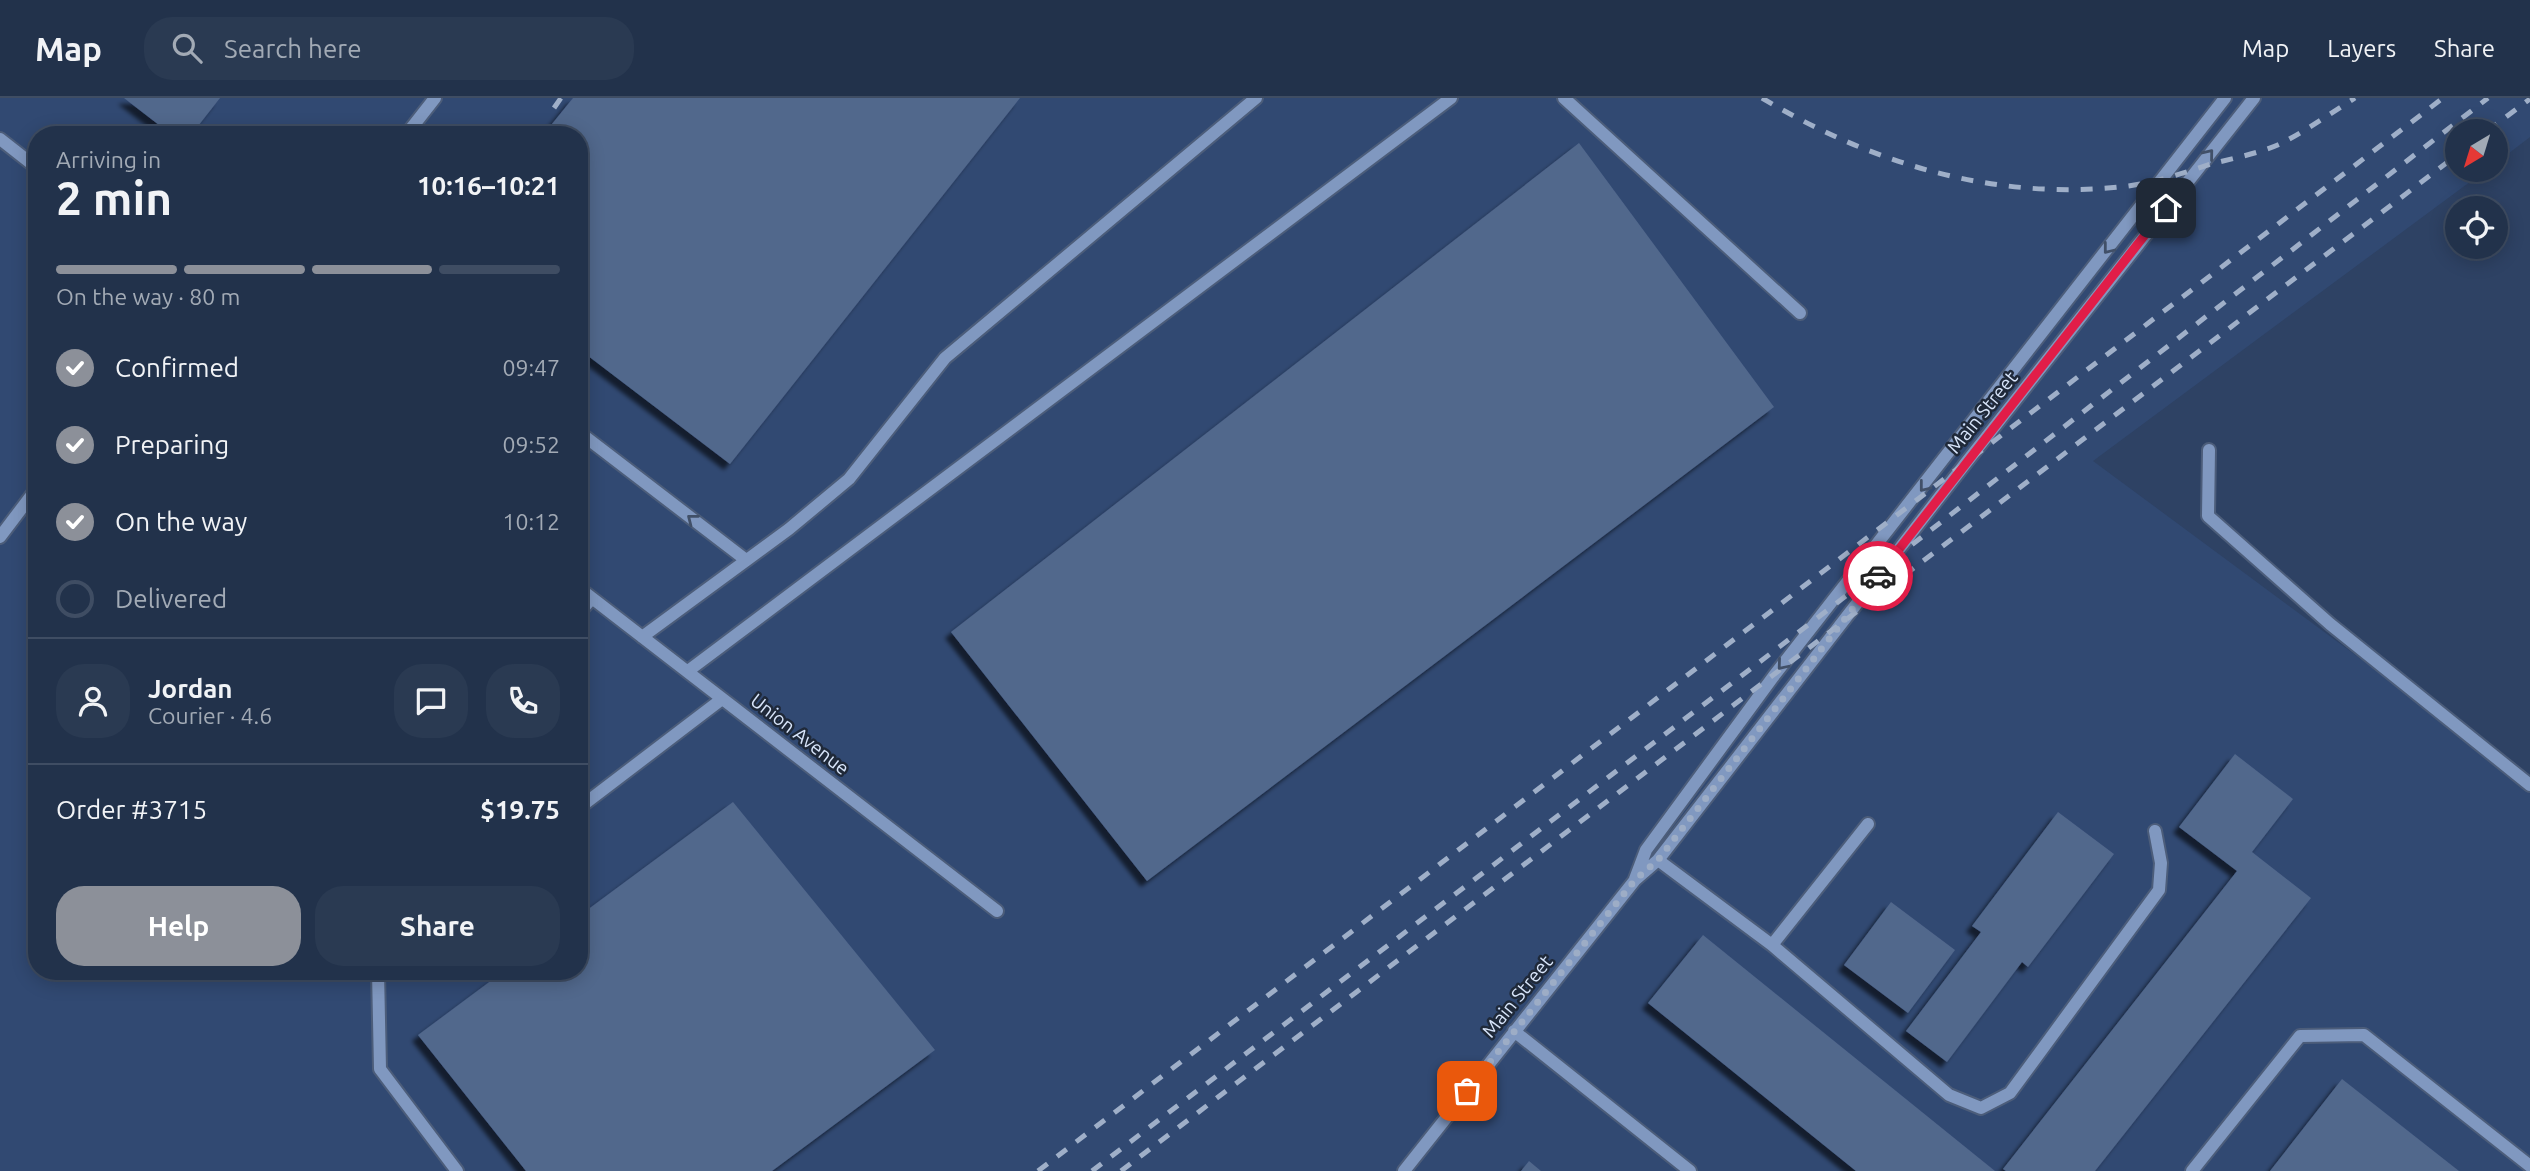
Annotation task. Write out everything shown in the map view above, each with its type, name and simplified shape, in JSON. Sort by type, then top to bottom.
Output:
[{"type":"street","points":[[413,126],[435,98]]},
{"type":"street","points":[[642,637],[849,479],[945,358],[1256,98]]},
{"type":"street","points":[[688,671],[1451,98]]},
{"type":"street","points":[[1564,98],[1800,313]]},
{"type":"street","name":"Main Street","points":[[1635,880],[1646,850],[1773,677],[1829,609],[2225,98]]},
{"type":"street","name":"Main Street","points":[[1404,1171],[1635,880],[1658,860],[1965,464],[2254,98]]},
{"type":"street","points":[[0,139],[28,161]]},
{"type":"street","points":[[588,439],[746,560]]},
{"type":"street","points":[[2209,450],[2208,516],[2330,624],[2530,785]]},
{"type":"street","points":[[0,537],[28,500]]},
{"type":"street","name":"Union Avenue","points":[[588,595],[997,911]]},
{"type":"street","points":[[588,603],[592,598]]},
{"type":"street","points":[[588,801],[722,699]]},
{"type":"street","points":[[1772,945],[1868,824]]},
{"type":"street","points":[[1658,860],[1772,945],[1949,1095],[1981,1108],[2010,1093],[2159,890],[2161,863],[2155,831]]},
{"type":"street","points":[[377,980],[380,1069],[457,1171]]},
{"type":"street","points":[[1514,1031],[1690,1171]]},
{"type":"street","points":[[2192,1171],[2300,1035],[2364,1035],[2530,1166]]},
{"type":"shaded area","points":[[0,98],[2530,98],[2530,137],[2508,154],[2508,119],[2445,119],[2445,182],[2470,182],[2451,196],[2445,196],[2445,200],[2093,461],[2530,784],[2530,1171],[0,1171]]},
{"type":"building","points":[[124,98],[220,98],[198,126],[160,126]]},
{"type":"building","points":[[573,98],[1020,98],[730,464],[588,356],[588,126],[550,126]]},
{"type":"building","points":[[1579,143],[1774,407],[1147,881],[951,632]]},
{"type":"building","points":[[2235,754],[2293,799],[2252,852],[2311,898],[2095,1171],[2006,1171],[2003,1169],[2237,871],[2179,827]]},
{"type":"building","points":[[733,802],[935,1050],[772,1171],[526,1171],[418,1035],[492,980],[588,980],[588,909]]},
{"type":"building","points":[[2058,812],[2114,854],[2028,967],[2022,962],[1947,1062],[1906,1031],[1981,932],[1972,926]]},
{"type":"building","points":[[1891,902],[1955,950],[1908,1013],[1844,965]]},
{"type":"building","points":[[1703,935],[1995,1171],[1856,1171],[1648,1003]]},
{"type":"building","points":[[2342,1079],[2459,1171],[2270,1171]]},
{"type":"building","points":[[1529,1161],[1541,1171],[1521,1171]]},
{"type":"railway","points":[[554,108],[561,98]]},
{"type":"railway","points":[[1762,98],[1847,142],[1938,173],[1984,183],[2079,190],[2149,182],[2265,150],[2291,138],[2355,98]]},
{"type":"railway","points":[[1038,1171],[2443,98]]},
{"type":"railway","points":[[1092,1171],[1829,609],[2488,98]]},
{"type":"railway","points":[[2503,119],[2530,99]]},
{"type":"railway","points":[[1121,1171],[2445,164]]},
{"type":"way so far","points":[[1467,1091],[1635,880],[1658,860],[1878,576]]},
{"type":"route","points":[[1878,576],[2166,208]]}]
